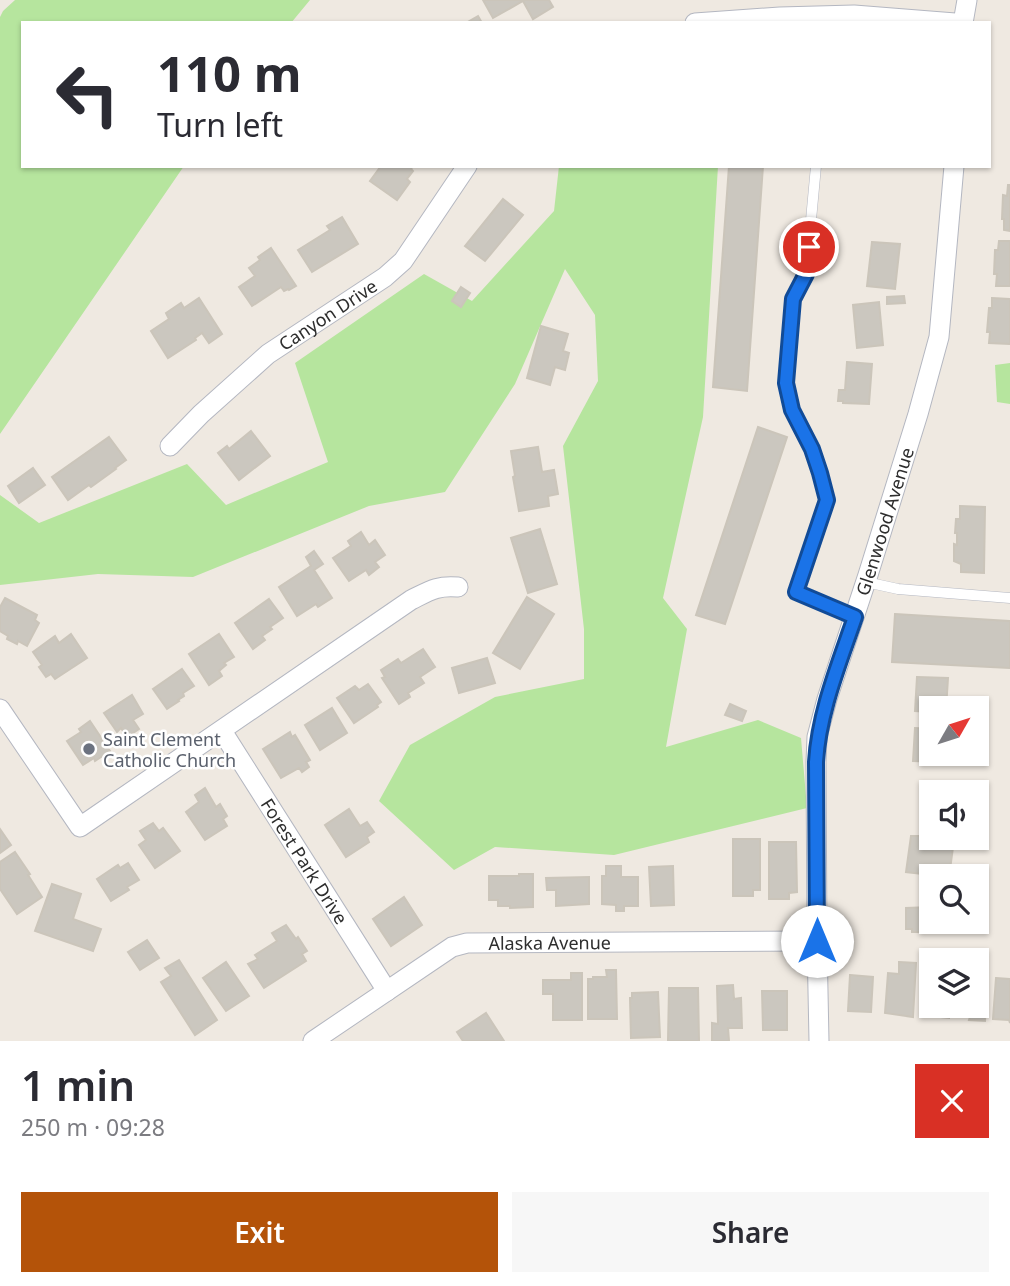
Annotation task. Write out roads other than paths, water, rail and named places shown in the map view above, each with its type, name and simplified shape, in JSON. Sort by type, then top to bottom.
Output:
[{"type":"street","points":[[963,21],[967,0]]},
{"type":"street","points":[[741,21],[854,15],[930,21]]},
{"type":"street","name":"Canyon Drive","points":[[170,446],[201,414],[268,354],[385,277],[403,261],[466,168]]},
{"type":"street","name":"Glenwood Avenue","points":[[820,1041],[817,737],[918,414],[939,337],[954,168]]},
{"type":"street","points":[[0,709],[80,827],[411,600],[433,588],[458,587]]},
{"type":"street","name":"Forest Park Drive","points":[[222,731],[387,991]]},
{"type":"street","name":"Alaska Avenue","points":[[313,1041],[452,947],[467,943],[817,941]]},
{"type":"lane","points":[[816,168],[806,274],[793,299],[786,383],[792,410],[812,449],[827,500],[796,592],[855,617]]},
{"type":"lane","points":[[866,582],[898,589],[1010,598]]},
{"type":"place","name":"Saint Clement Catholic Church","points":[[89,749]]}]
